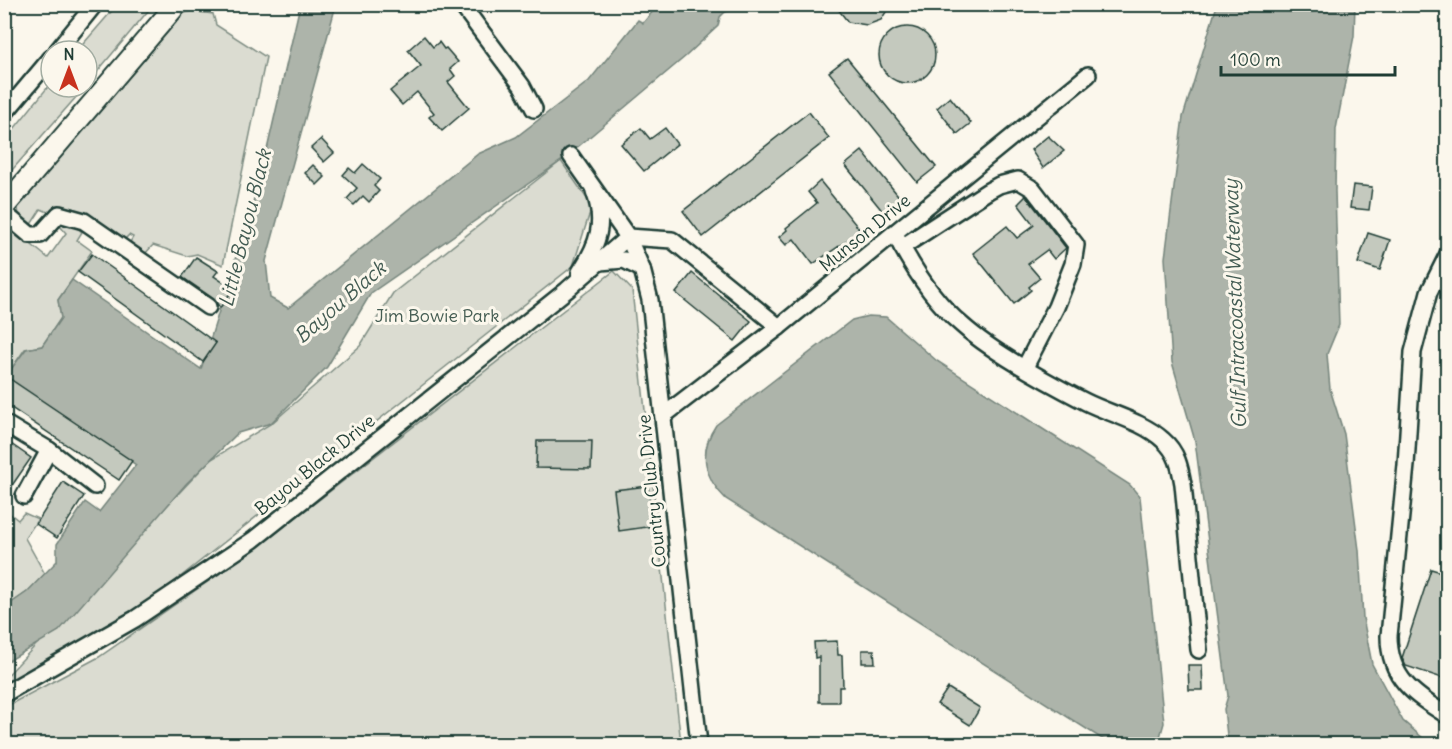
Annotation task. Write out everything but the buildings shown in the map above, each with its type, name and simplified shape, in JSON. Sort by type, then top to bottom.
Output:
[{"type":"main road","points":[[5,206],[177,4]]},
{"type":"street","points":[[67,39],[95,4]]},
{"type":"street","points":[[461,4],[522,86],[534,109]]},
{"type":"street","points":[[4,114],[39,72]]},
{"type":"street","name":"Munson Drive","points":[[663,416],[779,327],[898,241],[1088,75]]},
{"type":"street","name":"Country Club Drive","points":[[571,156],[628,237],[642,269],[650,300],[699,744]]},
{"type":"street","points":[[1025,367],[1056,307],[1076,252],[1074,240],[1033,189],[1018,180],[999,185],[898,241],[923,282],[961,325],[987,345],[1025,367],[1085,401],[1152,432],[1162,439],[1176,457],[1183,484],[1199,650]]},
{"type":"street","points":[[567,290],[595,250],[599,231],[599,210],[590,183]]},
{"type":"street","points":[[5,206],[30,235],[40,235],[58,214],[84,221],[208,307]]},
{"type":"street","points":[[628,237],[672,240],[779,327]]},
{"type":"street","name":"Bayou Black Drive","points":[[4,694],[135,619],[245,546],[567,290],[628,237]]},
{"type":"street","points":[[1448,254],[1429,292],[1413,352],[1406,465],[1389,655],[1396,671],[1419,698],[1448,716]]},
{"type":"street","points":[[600,262],[624,260],[642,269]]},
{"type":"street","points":[[4,423],[49,450],[95,486]]},
{"type":"street","points":[[24,496],[49,450]]},
{"type":"green space","points":[[117,5],[153,5],[99,70],[99,39],[87,39]]},
{"type":"green space","points":[[192,11],[213,14],[216,25],[266,57],[223,265],[197,254],[187,256],[153,245],[144,255],[129,244],[133,237],[129,235],[122,242],[87,217],[68,209],[59,209],[50,213],[41,209],[30,226],[19,218],[18,207],[184,13]]},
{"type":"green space","points":[[39,98],[74,99],[5,178],[5,140]]},
{"type":"green space","name":"Jim Bowie Park","points":[[561,161],[592,206],[573,266],[131,616],[5,689],[4,679],[210,460],[272,423],[360,346],[393,293]]},
{"type":"green space","points":[[68,221],[82,232],[77,240],[92,251],[58,300],[61,318],[42,346],[25,349],[5,378],[5,228],[12,229],[48,258],[66,233],[59,225]]},
{"type":"green space","points":[[614,271],[632,290],[681,744],[5,744],[5,707],[99,657],[258,547]]},
{"type":"green space","points":[[4,499],[11,505],[8,512],[18,520],[24,513],[38,519],[25,538],[45,574],[27,592],[5,608]]},
{"type":"water","points":[[300,5],[336,5],[266,261],[270,298],[288,308],[478,154],[516,137],[589,81],[638,20],[643,23],[658,5],[747,5],[725,12],[720,17],[718,26],[686,56],[561,161],[371,293],[327,367],[271,423],[238,433],[186,484],[59,631],[5,663],[4,608],[27,592],[57,561],[57,544],[85,502],[99,512],[136,465],[6,376],[26,349],[42,346],[61,318],[58,300],[72,280],[201,369],[261,176]]},
{"type":"water","name":"Gulf Intracoastal Waterway","points":[[1217,5],[1355,5],[1354,36],[1336,129],[1335,191],[1339,325],[1327,354],[1330,389],[1344,434],[1359,550],[1363,618],[1372,664],[1403,721],[1430,744],[1228,744],[1224,709],[1228,696],[1195,441],[1172,362],[1165,258],[1183,117]]},
{"type":"water","points":[[868,316],[886,317],[937,361],[1130,485],[1140,497],[1164,723],[1158,744],[1110,744],[726,499],[719,491],[708,473],[705,455],[710,435],[716,425],[852,320]]},
{"type":"water label","name":"Little Bayou Black","points":[[245,228]]},
{"type":"water label","name":"Bayou Black","points":[[340,302]]}]
